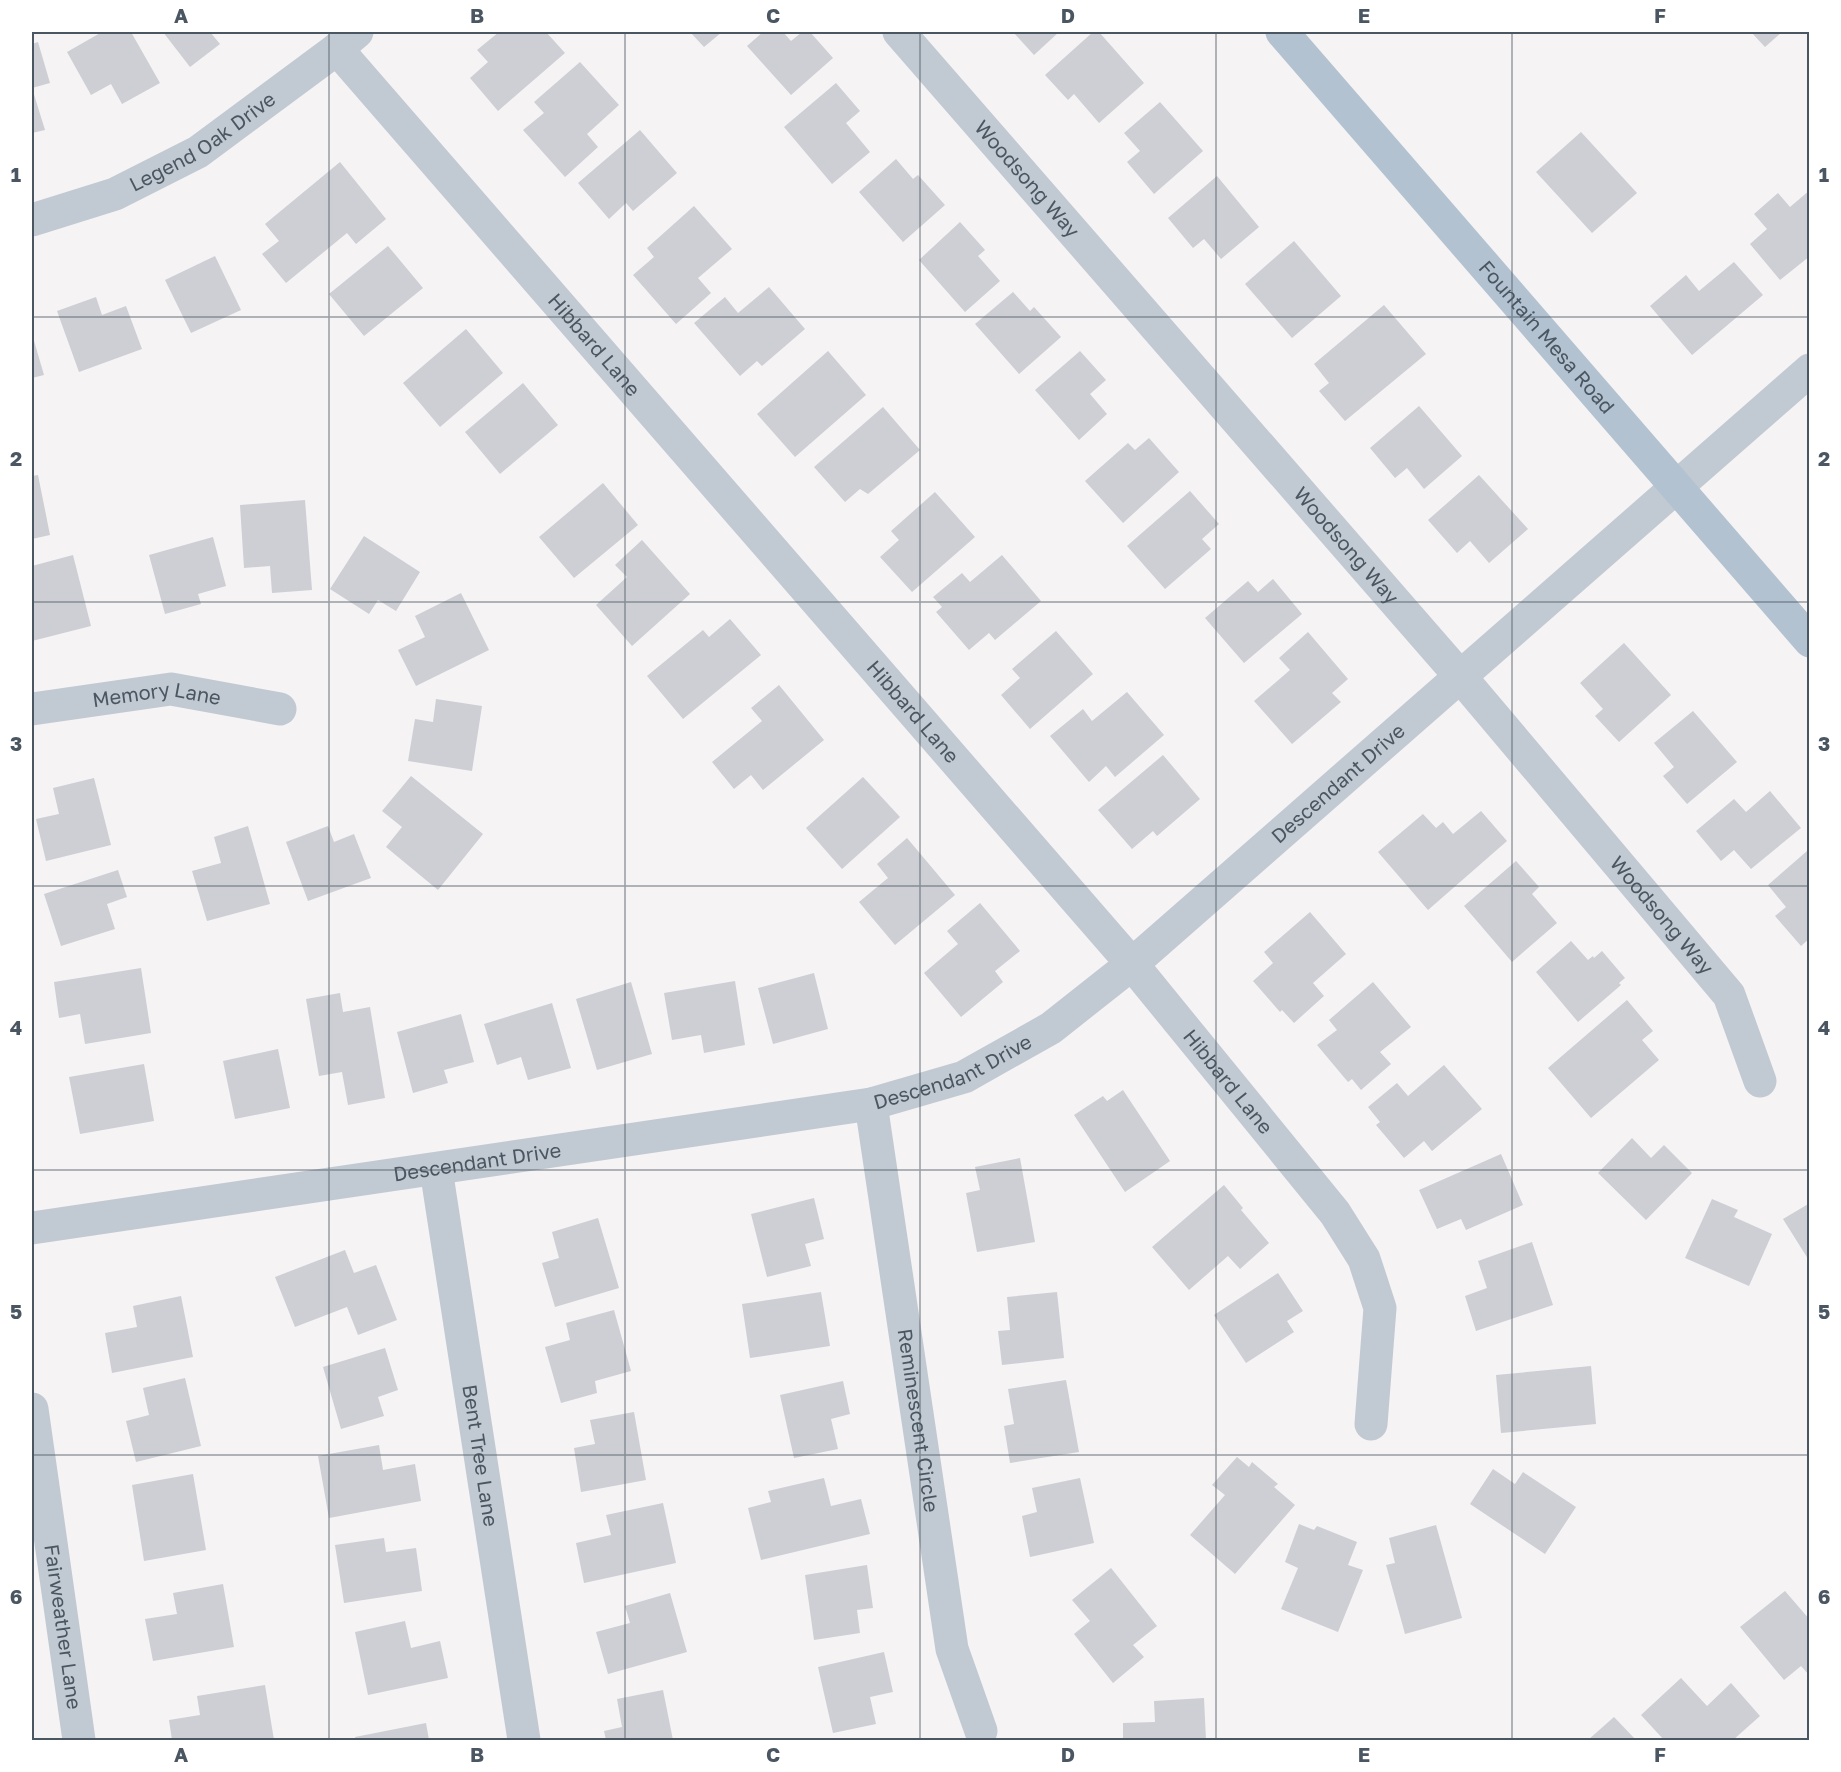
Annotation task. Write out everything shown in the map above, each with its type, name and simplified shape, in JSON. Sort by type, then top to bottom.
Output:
[{"type":"main road","name":"Fountain Mesa Road","points":[[1282,32],[1809,641]]},
{"type":"street","name":"Woodsong Way","points":[[899,32],[1459,675],[1729,995],[1760,1081]]},
{"type":"street","name":"Legend Oak Drive","points":[[32,220],[115,194],[198,152],[347,40]]},
{"type":"street","name":"Hibbard Lane","points":[[347,40],[1132,964],[1335,1213],[1365,1259],[1380,1308],[1371,1424]]},
{"type":"street","name":"Descendant Drive","points":[[32,1227],[871,1104],[964,1077],[1051,1028],[1132,964],[1809,370]]},
{"type":"street","name":"Memory Lane","points":[[32,709],[171,689],[280,709]]},
{"type":"street","name":"Reminescent Circle","points":[[871,1104],[952,1649],[981,1731]]},
{"type":"street","name":"Bent Tree Lane","points":[[436,1169],[524,1740]]},
{"type":"street","name":"Fairweather Lane","points":[[32,1409],[79,1740]]},
{"type":"building","points":[[102,32],[131,32],[160,83],[122,104],[111,84],[91,95],[67,52]]},
{"type":"building","points":[[163,32],[210,32],[220,44],[190,67]]},
{"type":"building","points":[[499,32],[546,32],[565,53],[498,111],[470,78],[488,62],[477,50]]},
{"type":"building","points":[[690,32],[722,32],[704,47]]},
{"type":"building","points":[[763,32],[783,32],[791,41],[802,32],[810,32],[833,58],[791,95],[747,46]]},
{"type":"building","points":[[1013,32],[1059,32],[1034,55]]},
{"type":"building","points":[[1093,32],[1099,32],[1144,83],[1099,123],[1074,94],[1068,100],[1045,75]]},
{"type":"building","points":[[1751,32],[1782,32],[1765,47]]},
{"type":"building","points":[[38,42],[50,83],[32,88],[32,44]]},
{"type":"building","points":[[580,62],[619,105],[587,134],[598,147],[565,177],[523,130],[544,113],[534,102]]},
{"type":"building","points":[[836,83],[860,111],[846,123],[870,152],[832,184],[784,127]]},
{"type":"building","points":[[32,88],[45,130],[32,133]]},
{"type":"building","points":[[1160,102],[1203,151],[1154,194],[1127,162],[1140,151],[1124,133]]},
{"type":"building","points":[[640,130],[677,173],[633,211],[626,203],[609,219],[578,183]]},
{"type":"building","points":[[1581,132],[1637,193],[1592,233],[1536,172]]},
{"type":"building","points":[[896,159],[913,179],[918,175],[945,205],[903,242],[859,192]]},
{"type":"building","points":[[340,162],[386,219],[356,244],[347,233],[286,283],[262,254],[279,241],[265,224]]},
{"type":"building","points":[[1217,176],[1259,227],[1221,259],[1204,239],[1193,248],[1168,218]]},
{"type":"building","points":[[1810,190],[1810,256],[1780,280],[1750,244],[1767,229],[1754,214],[1778,193],[1790,207]]},
{"type":"building","points":[[694,206],[732,249],[698,278],[711,293],[676,324],[633,275],[654,257],[647,248]]},
{"type":"building","points":[[960,222],[985,250],[978,256],[1000,281],[965,312],[919,260]]},
{"type":"building","points":[[1294,241],[1341,296],[1292,338],[1245,284]]},
{"type":"building","points":[[388,246],[423,288],[364,336],[329,294]]},
{"type":"building","points":[[215,256],[241,310],[191,333],[165,280]]},
{"type":"building","points":[[1734,262],[1763,295],[1692,355],[1650,306],[1686,275],[1699,291]]},
{"type":"building","points":[[769,287],[805,329],[762,366],[757,361],[740,376],[694,323],[725,297],[738,313]]},
{"type":"building","points":[[1013,292],[1030,311],[1034,307],[1061,337],[1019,374],[975,324]]},
{"type":"building","points":[[96,297],[102,315],[126,306],[142,349],[79,372],[57,311]]},
{"type":"building","points":[[1384,305],[1426,354],[1345,421],[1319,391],[1329,383],[1314,364]]},
{"type":"building","points":[[466,329],[503,373],[440,427],[403,383]]},
{"type":"building","points":[[32,334],[44,375],[32,378]]},
{"type":"building","points":[[828,351],[866,395],[795,457],[757,414]]},
{"type":"building","points":[[1080,351],[1106,380],[1090,394],[1107,414],[1079,440],[1035,390]]},
{"type":"building","points":[[523,383],[558,425],[500,474],[465,432]]},
{"type":"building","points":[[1419,406],[1462,456],[1424,489],[1407,468],[1395,478],[1370,448]]},
{"type":"building","points":[[883,407],[920,450],[868,494],[860,489],[845,502],[814,467]]},
{"type":"building","points":[[1149,438],[1179,472],[1123,523],[1085,481],[1128,443],[1135,450]]},
{"type":"building","points":[[38,475],[50,535],[32,539],[32,476]]},
{"type":"building","points":[[1479,475],[1528,529],[1489,563],[1470,541],[1457,553],[1428,520]]},
{"type":"building","points":[[603,483],[638,525],[574,578],[539,537]]},
{"type":"building","points":[[1190,491],[1219,524],[1202,539],[1211,549],[1165,589],[1127,546]]},
{"type":"building","points":[[935,492],[975,537],[912,592],[880,557],[899,540],[891,531]]},
{"type":"building","points":[[305,500],[312,590],[272,593],[270,566],[244,568],[240,505]]},
{"type":"building","points":[[364,536],[420,572],[396,611],[378,600],[369,614],[330,589]]},
{"type":"building","points":[[213,537],[226,586],[198,594],[201,604],[165,614],[149,555]]},
{"type":"building","points":[[642,540],[690,594],[632,646],[596,605],[627,577],[615,565]]},
{"type":"building","points":[[73,555],[91,626],[32,641],[32,566]]},
{"type":"building","points":[[1002,555],[1041,601],[995,640],[989,633],[969,650],[936,612],[942,607],[933,597],[962,573],[970,582]]},
{"type":"building","points":[[1273,579],[1302,614],[1244,663],[1205,618],[1248,581],[1258,592]]},
{"type":"building","points":[[461,593],[489,650],[416,686],[398,650],[425,637],[415,616]]},
{"type":"building","points":[[730,619],[761,655],[683,719],[647,676],[703,630],[709,637]]},
{"type":"building","points":[[1056,631],[1093,674],[1030,729],[1001,695],[1020,678],[1012,669]]},
{"type":"building","points":[[1308,632],[1348,679],[1332,693],[1341,702],[1292,744],[1254,701],[1290,670],[1279,658]]},
{"type":"building","points":[[1624,643],[1671,695],[1619,742],[1595,716],[1603,709],[1580,683]]},
{"type":"building","points":[[779,685],[824,740],[763,790],[751,775],[734,789],[712,762],[762,721],[751,708]]},
{"type":"building","points":[[1127,692],[1164,735],[1115,777],[1106,766],[1089,782],[1050,736],[1083,709],[1092,721]]},
{"type":"building","points":[[436,699],[482,706],[472,771],[408,761],[415,719],[433,722]]},
{"type":"building","points":[[1693,711],[1737,762],[1687,804],[1663,776],[1674,767],[1654,743]]},
{"type":"building","points":[[1163,755],[1200,799],[1157,836],[1153,831],[1132,849],[1098,810]]},
{"type":"building","points":[[411,776],[483,834],[438,890],[386,847],[402,827],[382,811]]},
{"type":"building","points":[[863,777],[900,817],[842,869],[806,828]]},
{"type":"building","points":[[94,778],[111,845],[46,861],[36,819],[59,814],[53,788]]},
{"type":"building","points":[[1770,791],[1801,828],[1751,869],[1734,850],[1721,861],[1696,831],[1734,799],[1746,812]]},
{"type":"building","points":[[1481,811],[1507,841],[1428,910],[1378,852],[1423,814],[1436,828],[1443,822],[1453,834]]},
{"type":"building","points":[[248,826],[270,904],[207,921],[192,871],[221,863],[214,837]]},
{"type":"building","points":[[328,826],[334,842],[354,834],[371,878],[308,901],[286,842]]},
{"type":"building","points":[[907,838],[955,895],[895,945],[859,902],[888,878],[877,864]]},
{"type":"building","points":[[1807,851],[1810,854],[1810,938],[1801,946],[1775,916],[1786,907],[1768,885]]},
{"type":"building","points":[[1516,861],[1539,887],[1532,894],[1557,923],[1512,962],[1464,906]]},
{"type":"building","points":[[118,870],[127,897],[107,904],[115,929],[61,946],[44,894]]},
{"type":"building","points":[[980,903],[1020,951],[995,971],[1003,982],[961,1017],[924,973],[958,944],[947,931]]},
{"type":"building","points":[[1310,912],[1346,954],[1313,983],[1324,996],[1294,1023],[1282,1010],[1280,1012],[1253,981],[1273,963],[1264,952]]},
{"type":"building","points":[[1571,941],[1588,960],[1602,951],[1625,978],[1619,983],[1621,985],[1578,1022],[1536,972]]},
{"type":"building","points":[[141,968],[151,1033],[85,1044],[80,1014],[59,1018],[54,982]]},
{"type":"building","points":[[814,973],[828,1029],[773,1044],[758,988]]},
{"type":"building","points":[[735,981],[745,1045],[704,1053],[701,1035],[672,1040],[664,993]]},
{"type":"building","points":[[631,982],[652,1054],[597,1070],[576,999]]},
{"type":"building","points":[[1373,982],[1411,1027],[1380,1052],[1391,1064],[1361,1090],[1352,1079],[1348,1082],[1317,1045],[1337,1030],[1329,1020]]},
{"type":"building","points":[[340,993],[343,1012],[370,1007],[385,1098],[348,1105],[342,1072],[319,1076],[306,999]]},
{"type":"building","points":[[1627,1000],[1653,1031],[1642,1040],[1659,1060],[1591,1118],[1548,1068]]},
{"type":"building","points":[[552,1003],[571,1068],[528,1080],[521,1057],[497,1065],[484,1024]]},
{"type":"building","points":[[461,1014],[474,1062],[444,1070],[448,1083],[413,1093],[397,1032]]},
{"type":"building","points":[[278,1049],[290,1108],[235,1119],[223,1061]]},
{"type":"building","points":[[144,1064],[154,1121],[80,1134],[69,1077]]},
{"type":"building","points":[[1444,1065],[1482,1109],[1432,1151],[1424,1141],[1404,1158],[1376,1125],[1380,1122],[1368,1107],[1397,1083],[1408,1096]]},
{"type":"building","points":[[1123,1090],[1170,1161],[1125,1192],[1074,1115],[1103,1096],[1107,1101]]},
{"type":"building","points":[[1632,1138],[1651,1158],[1664,1145],[1692,1173],[1646,1220],[1598,1173]]},
{"type":"building","points":[[1501,1154],[1523,1205],[1466,1230],[1461,1219],[1437,1229],[1419,1190]]},
{"type":"building","points":[[1020,1158],[1035,1242],[977,1252],[966,1193],[980,1190],[975,1167]]},
{"type":"building","points":[[1224,1185],[1243,1208],[1241,1210],[1269,1243],[1240,1269],[1228,1256],[1189,1290],[1152,1247]]},
{"type":"building","points":[[814,1198],[824,1239],[805,1244],[811,1266],[767,1277],[751,1214]]},
{"type":"building","points":[[1712,1199],[1738,1210],[1734,1217],[1772,1234],[1749,1286],[1685,1258]]},
{"type":"building","points":[[1810,1203],[1810,1262],[1783,1219]]},
{"type":"building","points":[[598,1218],[619,1288],[555,1307],[542,1263],[559,1258],[552,1232]]},
{"type":"building","points":[[1532,1242],[1553,1305],[1476,1331],[1465,1296],[1487,1288],[1478,1261]]},
{"type":"building","points":[[345,1250],[354,1273],[376,1265],[397,1320],[358,1335],[347,1307],[295,1327],[275,1277]]},
{"type":"building","points":[[1278,1273],[1303,1311],[1287,1321],[1294,1332],[1246,1363],[1214,1315]]},
{"type":"building","points":[[821,1292],[830,1346],[750,1358],[742,1304]]},
{"type":"building","points":[[1057,1292],[1064,1358],[1002,1365],[998,1331],[1010,1330],[1007,1297]]},
{"type":"building","points":[[181,1296],[193,1357],[112,1373],[105,1333],[137,1327],[133,1306]]},
{"type":"building","points":[[614,1310],[631,1371],[595,1381],[597,1393],[561,1403],[545,1347],[570,1340],[566,1323]]},
{"type":"building","points":[[385,1348],[398,1390],[378,1397],[384,1416],[341,1429],[323,1367]]},
{"type":"building","points":[[1591,1366],[1596,1424],[1501,1433],[1496,1375]]},
{"type":"building","points":[[185,1378],[201,1446],[136,1462],[126,1421],[149,1415],[143,1388]]},
{"type":"building","points":[[1066,1380],[1079,1452],[1010,1463],[1004,1426],[1014,1424],[1008,1389]]},
{"type":"building","points":[[843,1381],[850,1414],[831,1419],[838,1449],[794,1458],[780,1395]]},
{"type":"building","points":[[634,1412],[646,1480],[581,1492],[574,1448],[595,1444],[590,1420]]},
{"type":"building","points":[[379,1445],[383,1470],[415,1464],[421,1501],[329,1518],[318,1456]]},
{"type":"building","points":[[1237,1457],[1249,1467],[1252,1462],[1278,1484],[1274,1487],[1295,1505],[1235,1574],[1190,1535],[1225,1495],[1212,1485]]},
{"type":"building","points":[[1493,1469],[1515,1484],[1523,1472],[1576,1507],[1545,1554],[1470,1504]]},
{"type":"building","points":[[193,1474],[206,1550],[144,1561],[132,1485]]},
{"type":"building","points":[[824,1478],[831,1506],[861,1499],[870,1534],[761,1560],[748,1508],[771,1502],[768,1491]]},
{"type":"building","points":[[1080,1478],[1094,1543],[1030,1557],[1022,1516],[1037,1512],[1032,1488]]},
{"type":"building","points":[[663,1503],[676,1563],[584,1583],[576,1543],[611,1535],[606,1515]]},
{"type":"building","points":[[1299,1524],[1314,1530],[1317,1526],[1357,1542],[1348,1565],[1363,1570],[1338,1632],[1281,1609],[1298,1568],[1285,1562]]},
{"type":"building","points":[[1436,1525],[1462,1618],[1405,1634],[1386,1565],[1395,1563],[1389,1538]]},
{"type":"building","points":[[384,1538],[386,1552],[416,1548],[422,1591],[344,1603],[335,1545]]},
{"type":"building","points":[[867,1565],[873,1608],[857,1610],[860,1633],[814,1640],[805,1575]]},
{"type":"building","points":[[1111,1568],[1157,1626],[1133,1645],[1144,1657],[1113,1683],[1074,1634],[1090,1621],[1072,1600]]},
{"type":"building","points":[[223,1584],[234,1647],[153,1661],[145,1619],[177,1614],[173,1593]]},
{"type":"building","points":[[1785,1591],[1810,1620],[1810,1676],[1801,1666],[1784,1680],[1740,1627]]},
{"type":"building","points":[[670,1593],[687,1652],[608,1674],[596,1632],[630,1623],[625,1606]]},
{"type":"building","points":[[405,1621],[411,1648],[440,1641],[448,1678],[368,1695],[355,1632]]},
{"type":"building","points":[[884,1652],[893,1692],[870,1697],[876,1724],[833,1733],[818,1667]]},
{"type":"building","points":[[1681,1678],[1707,1706],[1731,1683],[1760,1716],[1733,1740],[1664,1740],[1641,1715]]},
{"type":"building","points":[[265,1685],[274,1740],[172,1740],[169,1720],[200,1715],[197,1696]]},
{"type":"building","points":[[663,1690],[673,1740],[606,1740],[604,1731],[622,1727],[617,1699]]},
{"type":"building","points":[[1204,1698],[1206,1740],[1123,1740],[1123,1723],[1155,1722],[1154,1701]]},
{"type":"building","points":[[1614,1717],[1636,1740],[1588,1740]]},
{"type":"building","points":[[426,1723],[429,1740],[356,1740],[355,1737]]}]
